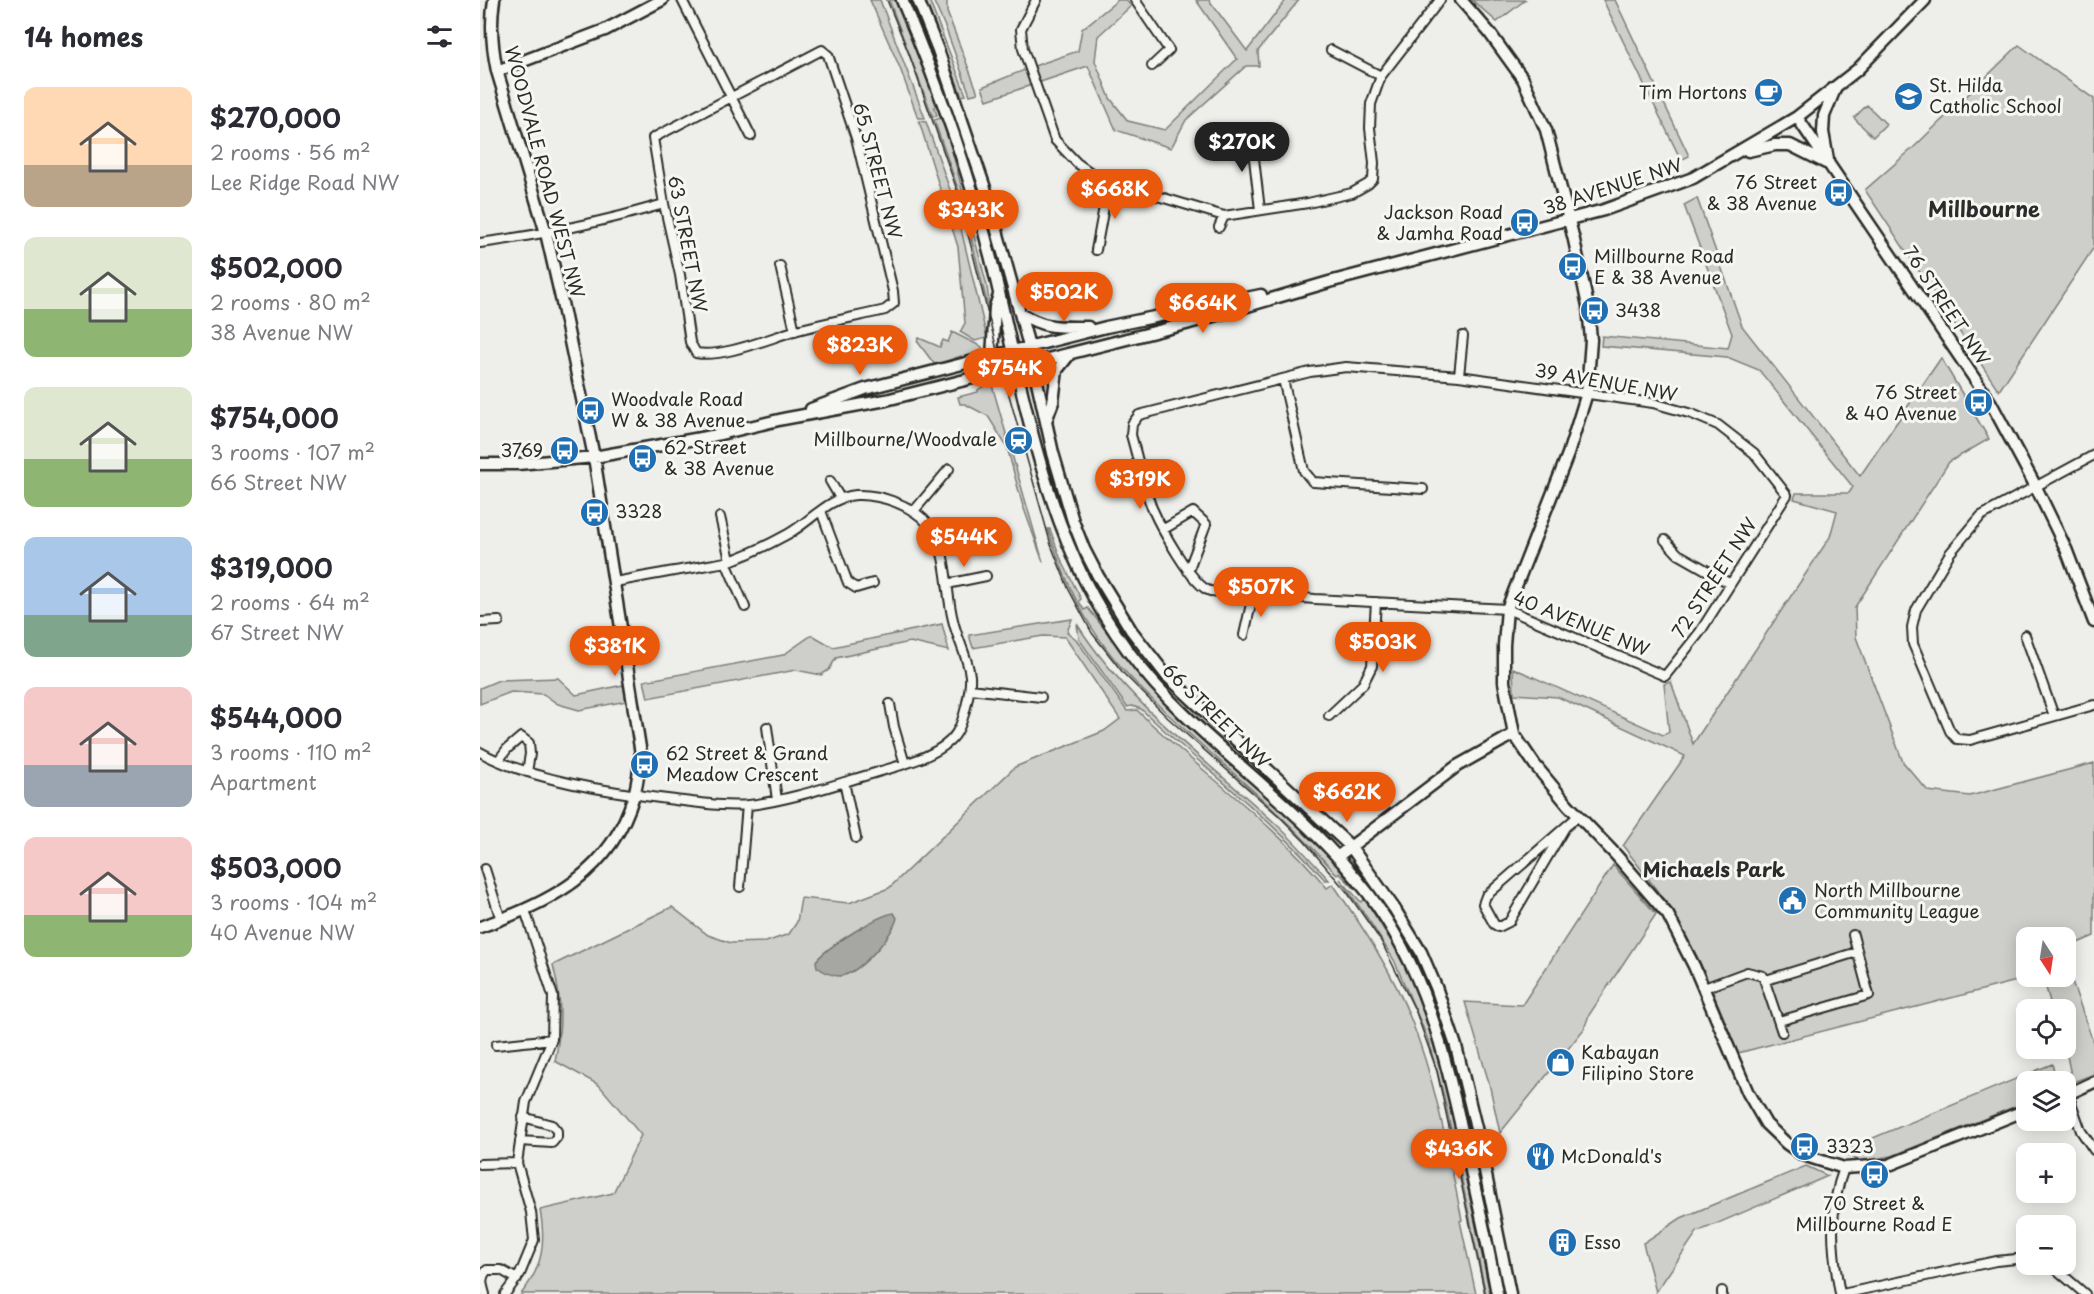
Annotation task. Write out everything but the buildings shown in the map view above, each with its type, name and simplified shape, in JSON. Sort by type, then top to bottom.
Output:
[{"type":"street","name":"WOODVALE ROAD WEST NW","points":[[494,0],[491,32],[497,71],[546,233],[594,457],[641,754],[635,795],[621,827],[604,854],[571,886],[525,910]]},
{"type":"street","points":[[497,71],[605,30],[662,0]]},
{"type":"street","points":[[682,0],[751,136]]},
{"type":"street","name":"66 STREET NW","points":[[902,0],[950,124],[991,260],[1050,497],[1076,560],[1102,612],[1153,681],[1182,713],[1278,798],[1337,857],[1367,892],[1389,925],[1413,969],[1428,1004],[1449,1073],[1497,1294]]},
{"type":"street","name":"66 STREET NW","points":[[918,0],[973,150],[1006,258],[1063,490],[1084,549],[1131,630],[1166,675],[1351,847],[1421,952],[1436,987],[1456,1046],[1478,1136],[1510,1294]]},
{"type":"street","points":[[1036,0],[1021,29],[1023,49],[1055,140],[1077,163],[1108,185],[1154,195],[1224,216],[1308,203],[1352,193],[1363,188],[1373,178],[1371,104],[1381,76],[1440,0]]},
{"type":"street","points":[[1135,0],[1169,50],[1152,66]]},
{"type":"street","points":[[1461,0],[1489,32],[1523,79],[1550,142],[1588,306],[1591,340],[1587,393],[1568,454],[1507,609],[1504,682],[1514,734],[1535,765],[1578,816],[1616,855],[1668,915],[1704,988],[1748,1093],[1766,1124],[1787,1144],[1803,1155],[1844,1168],[1897,1163],[2016,1114]]},
{"type":"street","name":"38 AVENUE NW","points":[[480,464],[518,464],[594,457],[712,436],[783,419],[886,400],[1070,355],[1329,282],[1569,221],[1690,179],[1797,117],[1865,62],[1925,0]]},
{"type":"street","name":"65 STREET NW","points":[[732,97],[822,50],[828,55],[856,138],[894,303],[885,310],[795,331]]},
{"type":"street","points":[[1331,50],[1381,76]]},
{"type":"street","points":[[1829,164],[1823,132],[1824,116],[1837,86]]},
{"type":"street","name":"63 STREET NW","points":[[732,97],[653,138],[664,204],[680,274],[690,342],[696,353],[707,355],[795,331]]},
{"type":"street","name":"76 STREET NW","points":[[1797,117],[1991,403],[2066,549],[2094,622]]},
{"type":"street","points":[[1251,133],[1260,210]]},
{"type":"street","points":[[1740,152],[1775,145],[1790,145],[1829,164]]},
{"type":"street","points":[[1096,250],[1108,185]]},
{"type":"street","points":[[480,243],[609,220],[664,204]]},
{"type":"street","points":[[1219,227],[1224,216]]},
{"type":"street","points":[[780,266],[795,331]]},
{"type":"street","name":"38 AVENUE NW","points":[[783,419],[865,389],[1029,346],[1106,327],[1329,282]]},
{"type":"street","points":[[992,357],[994,307],[999,294]]},
{"type":"street","points":[[1020,313],[1037,324],[1048,326],[1106,327]]},
{"type":"street","points":[[1460,376],[1463,336]]},
{"type":"street","points":[[1046,421],[1053,402],[1057,370],[1070,355]]},
{"type":"street","name":"39 AVENUE NW","points":[[1164,530],[1152,508],[1131,435],[1132,424],[1139,415],[1310,372],[1346,367],[1460,376],[1587,393],[1653,403],[1692,414],[1718,425],[1754,453],[1787,495]]},
{"type":"street","points":[[1283,379],[1304,471],[1313,482],[1423,489]]},
{"type":"street","points":[[2094,455],[1981,516],[1950,553],[1916,609],[1912,627],[1913,644],[1950,731],[1957,739],[1970,740],[2094,705]]},
{"type":"street","points":[[914,511],[949,469]]},
{"type":"street","points":[[830,481],[840,498]]},
{"type":"street","points":[[480,752],[527,772],[635,795],[700,803],[747,805],[777,800],[905,764],[931,753],[946,744],[957,733],[970,689],[970,675],[953,620],[941,549],[929,524],[914,511],[885,499],[857,495],[840,498],[788,534],[728,561],[615,582]]},
{"type":"street","name":"72 STREET NW","points":[[1665,676],[1700,632],[1787,495]]},
{"type":"street","points":[[821,512],[848,583],[856,588],[873,583]]},
{"type":"street","points":[[1193,512],[1206,524],[1188,571],[1164,530],[1193,512]]},
{"type":"street","points":[[720,517],[728,561],[745,607]]},
{"type":"street","points":[[1665,540],[1678,554],[1729,583]]},
{"type":"street","name":"40 AVENUE NW","points":[[1188,571],[1201,588],[1210,591],[1507,609],[1665,676]]},
{"type":"street","points":[[946,584],[986,576]]},
{"type":"street","points":[[1244,635],[1253,595]]},
{"type":"street","points":[[1329,716],[1363,684],[1372,666],[1376,602]]},
{"type":"street","points":[[480,622],[499,621]]},
{"type":"street","points":[[2025,635],[2054,716]]},
{"type":"street","points":[[970,689],[1041,696]]},
{"type":"street","points":[[890,704],[905,764]]},
{"type":"street","points":[[767,727],[777,800]]},
{"type":"street","points":[[1337,857],[1457,766],[1514,734]]},
{"type":"street","points":[[498,761],[521,737],[529,743],[527,772]]},
{"type":"street","points":[[844,782],[856,838]]},
{"type":"street","points":[[740,887],[747,805]]},
{"type":"street","points":[[1564,830],[1509,922],[1499,927],[1494,924],[1483,904],[1486,896],[1578,816]]},
{"type":"street","points":[[485,869],[501,920]]},
{"type":"street","points":[[480,927],[525,910],[553,996],[552,1039],[526,1102],[517,1163],[531,1212],[534,1240],[517,1279],[505,1294]]},
{"type":"street","points":[[1779,1021],[1869,995],[1853,936]]},
{"type":"street","points":[[1766,980],[1857,952]]},
{"type":"street","points":[[1704,988],[1747,972],[1763,976],[1782,1032]]},
{"type":"street","points":[[495,1045],[552,1039]]},
{"type":"street","points":[[2076,1090],[2094,1082]]},
{"type":"street","points":[[520,1141],[552,1143],[557,1137],[557,1131],[552,1125],[523,1117]]},
{"type":"street","points":[[2076,1118],[2081,1131],[2094,1150]]},
{"type":"street","points":[[480,1164],[517,1163]]},
{"type":"street","points":[[1844,1168],[1835,1201],[1832,1237],[1841,1294],[1996,1261],[2016,1259]]},
{"type":"street","points":[[485,1294],[482,1275],[487,1270],[501,1270],[517,1279]]},
{"type":"street","points":[[2063,1275],[2085,1294]]},
{"type":"shaded area","points":[[870,0],[880,0],[925,118],[918,118],[900,68]]},
{"type":"shaded area","points":[[889,0],[896,0],[937,105],[934,107],[937,115],[933,117]]},
{"type":"shaded area","points":[[925,0],[929,0],[966,95],[962,96]]},
{"type":"shaded area","points":[[933,0],[947,0],[947,12],[978,93],[970,95]]},
{"type":"shaded area","points":[[1118,0],[1126,0],[1131,6],[1098,36],[1095,61],[1110,98],[1128,121],[1165,130],[1237,59],[1196,0],[1209,0],[1247,51],[1286,0],[1299,0],[1258,51],[1259,66],[1246,66],[1186,120],[1171,148],[1116,130],[1088,66],[987,100],[982,87],[1078,51],[1082,29]]},
{"type":"shaded area","points":[[1472,0],[1525,0],[1497,22]]},
{"type":"shaded area","points":[[1603,0],[1615,0],[1689,156],[1681,160]]},
{"type":"shaded area","points":[[2019,45],[2094,99],[2094,247],[1999,391],[1865,190],[1913,148]]},
{"type":"shaded area","points":[[1867,105],[1886,124],[1873,137],[1854,118]]},
{"type":"shaded area","points":[[941,118],[950,143],[987,286],[991,320],[962,200],[934,120]]},
{"type":"shaded area","points":[[919,121],[926,122],[955,204],[987,338],[975,341],[960,332],[965,323],[958,247]]},
{"type":"shaded area","name":"Michaels Park","points":[[1697,198],[1742,326],[1860,476],[1941,358],[1989,439],[1949,462],[1855,607],[1856,637],[1903,762],[1928,791],[1970,796],[2094,763],[2094,936],[2076,944],[2076,927],[2016,927],[2016,981],[1738,1053],[1705,974],[1684,932],[1655,888],[1623,846],[1685,756],[1558,697],[1514,694],[1513,668],[1663,735],[1669,732],[1664,684],[1671,682],[1693,744],[1830,537],[1837,511],[1794,499],[1796,493],[1849,493],[1853,487],[1759,370],[1727,357],[1601,346],[1602,336],[1728,348],[1732,334],[1684,205]]},
{"type":"shaded area","points":[[952,332],[982,347],[982,350],[974,355],[962,358],[961,356],[935,365],[917,341],[919,338],[940,347],[943,340],[948,342]]},
{"type":"shaded area","points":[[990,382],[1043,562],[1022,503],[1007,447],[988,416],[965,404],[960,404],[958,397],[978,392]]},
{"type":"shaded area","points":[[1055,487],[1090,572],[1122,626],[1140,651],[1181,697],[1248,762],[1192,714],[1167,688],[1122,631],[1085,568],[1060,510]]},
{"type":"shaded area","points":[[1048,529],[1050,529],[1084,610],[1088,608],[1150,688],[1180,720],[1306,830],[1304,833],[1310,839],[1312,837],[1340,867],[1338,868],[1355,889],[1339,873],[1337,875],[1304,839],[1156,703],[1119,665],[1098,637],[1075,598]]},
{"type":"shaded area","points":[[1072,619],[1067,632],[1076,639],[1127,711],[1137,710],[1284,841],[1327,888],[1333,884],[1377,951],[1412,1022],[1428,1070],[1447,1144],[1462,1220],[1460,1221],[1476,1294],[521,1294],[534,1274],[541,1254],[543,1233],[540,1210],[613,1193],[641,1135],[599,1085],[555,1061],[560,1013],[553,965],[672,907],[708,935],[731,943],[766,942],[789,934],[797,922],[801,898],[849,903],[889,888],[1015,767],[1104,731],[1120,719],[1065,637],[1043,636],[973,648],[969,635]]},
{"type":"shaded area","points":[[942,624],[949,651],[910,642],[836,658],[829,670],[821,675],[796,670],[648,698],[644,681],[783,655],[812,635],[833,647]]},
{"type":"shaded area","points":[[1077,624],[1097,653],[1144,706],[1276,824],[1329,880],[1325,880],[1282,835],[1141,709],[1127,707],[1079,639]]},
{"type":"shaded area","points":[[558,678],[576,695],[623,685],[627,701],[579,710],[558,704],[543,694],[511,692],[480,704],[480,688],[499,680]]},
{"type":"shaded area","points":[[1613,865],[1656,914],[1589,1015],[1584,1029],[1500,1133],[1489,1083],[1465,1002],[1522,1005]]},
{"type":"shaded area","points":[[1340,879],[1361,902],[1365,899],[1394,946],[1429,1022],[1446,1083],[1490,1294],[1486,1294],[1444,1096],[1427,1037],[1394,960]]},
{"type":"shaded area","points":[[894,913],[897,918],[889,935],[856,969],[839,976],[817,967],[816,961],[841,940],[865,925]]},
{"type":"shaded area","points":[[2046,987],[2074,987],[2094,1045],[2094,1074],[2076,1081],[2076,1071],[2070,1071],[2068,1059],[2076,1059],[2076,999],[2049,999]]},
{"type":"shaded area","points":[[2052,1064],[2054,1071],[2035,1071]]},
{"type":"shaded area","points":[[2016,1079],[2016,1106],[1892,1156],[1860,1161],[1839,1152]]},
{"type":"shaded area","points":[[1806,1166],[1828,1176],[1697,1232],[1656,1292],[1643,1243],[1681,1218]]},
{"type":"tram line","points":[[887,0],[909,54],[957,190],[1002,370],[1051,545],[1069,590],[1092,633],[1124,674],[1168,718],[1279,816],[1305,842],[1347,892],[1381,941],[1416,1012],[1437,1071],[1485,1294]]},
{"type":"place","name":"Tim Hortons","points":[[1768,93]]},
{"type":"place","name":"St. Hilda Catholic School","points":[[1908,96]]},
{"type":"place","name":"76 Street & 38 Avenue","points":[[1838,193]]},
{"type":"place","name":"Jackson Road & Jamha Road","points":[[1524,223]]},
{"type":"place","name":"Millbourne Road E & 38 Avenue","points":[[1573,267]]},
{"type":"place","name":"3438","points":[[1594,311]]},
{"type":"place","name":"76 Street & 40 Avenue","points":[[1978,403]]},
{"type":"place","name":"Woodvale Road W & 38 Avenue","points":[[590,410]]},
{"type":"place","name":"Millbourne/Woodvale","points":[[1018,440]]},
{"type":"place","name":"3769","points":[[564,451]]},
{"type":"place","name":"62 Street & 38 Avenue","points":[[643,458]]},
{"type":"place","name":"3328","points":[[594,512]]},
{"type":"place","name":"62 Street & Grand Meadow Crescent","points":[[645,764]]},
{"type":"place","name":"North Millbourne Community League","points":[[1793,901]]},
{"type":"place","name":"Kabayan Filipino Store","points":[[1560,1063]]},
{"type":"place","name":"3323","points":[[1805,1147]]},
{"type":"place","name":"McDonald's","points":[[1540,1157]]},
{"type":"place","name":"70 Street & Millbourne Road E","points":[[1874,1175]]},
{"type":"place","name":"Esso","points":[[1563,1243]]},
{"type":"district","name":"Millbourne","points":[[1984,210]]},
{"type":"district","name":"Michaels Park","points":[[1714,870]]}]
